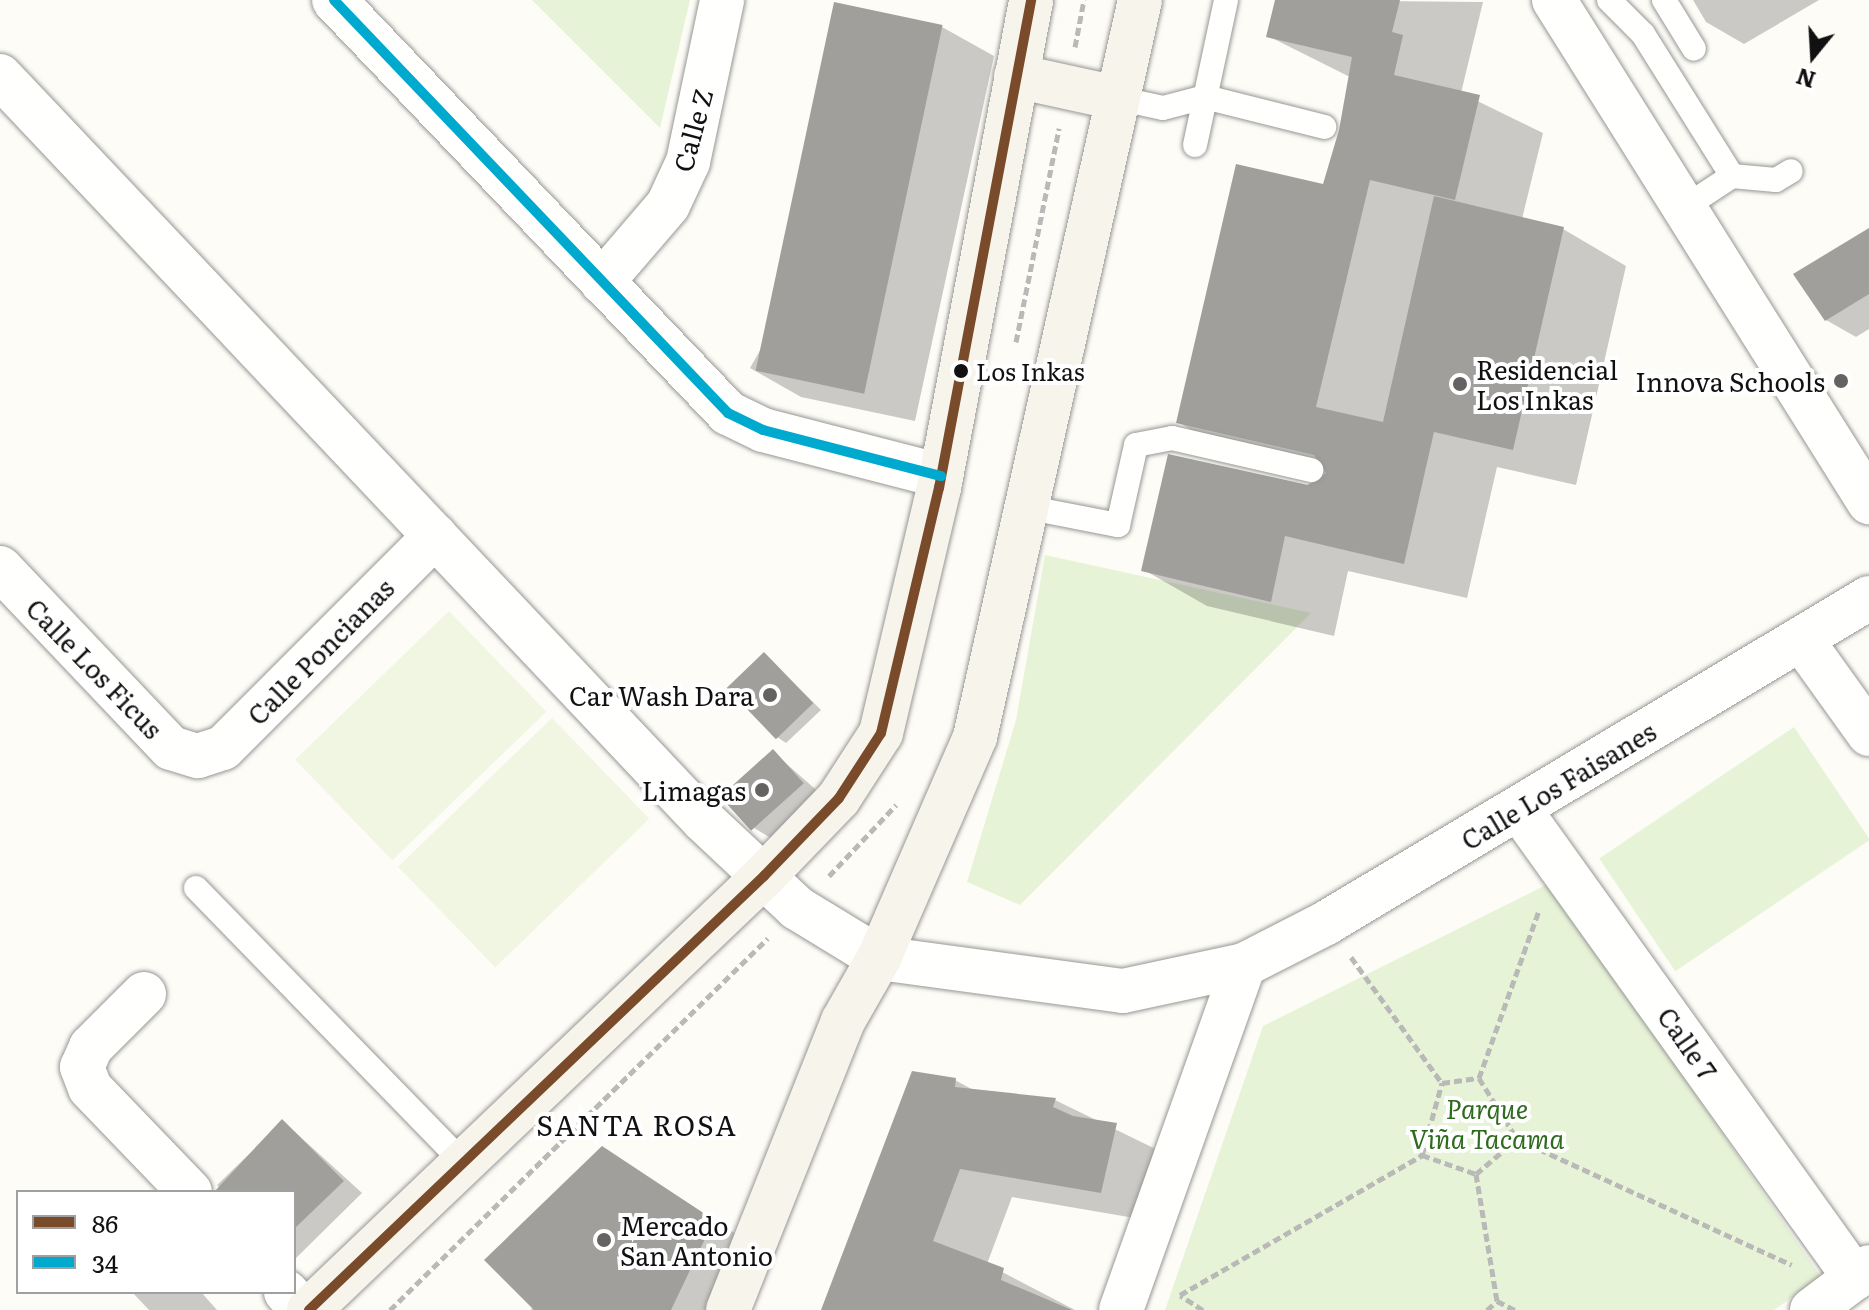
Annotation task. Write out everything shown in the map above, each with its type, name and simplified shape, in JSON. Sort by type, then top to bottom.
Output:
[{"type":"main road","points":[[306,1310],[764,876],[839,798],[881,733],[941,476],[1031,0]]},
{"type":"main road","points":[[728,1310],[843,1021],[879,958],[975,737],[1140,0]]},
{"type":"main road","points":[[1016,76],[1117,98]]},
{"type":"street","points":[[334,0],[728,413],[763,430],[941,476]]},
{"type":"street","name":"Calle Z","points":[[602,282],[668,205],[688,162],[722,0]]},
{"type":"street","points":[[1554,0],[1682,209],[1869,502]]},
{"type":"street","points":[[0,76],[435,536],[764,876],[797,908],[879,958]]},
{"type":"street","name":"Calle Poncianas","points":[[198,756],[223,748],[435,536]]},
{"type":"street","name":"Calle Los Ficus","points":[[0,568],[171,748],[198,756]]},
{"type":"street","name":"Calle Los Faisanes","points":[[879,958],[1123,991],[1244,965],[1326,923],[1869,598]]},
{"type":"street","points":[[1801,639],[1869,734]]},
{"type":"street","name":"Calle 7","points":[[1519,809],[1862,1273]]},
{"type":"street","points":[[1121,1310],[1244,965]]},
{"type":"street","points":[[144,994],[91,1047],[82,1067],[90,1088],[188,1190]]},
{"type":"street","points":[[1812,1310],[1862,1273]]},
{"type":"street","points":[[288,1294],[306,1310]]},
{"type":"lane","points":[[1195,145],[1226,0]]},
{"type":"lane","points":[[1609,0],[1650,29],[1732,176]]},
{"type":"lane","points":[[1664,0],[1694,49]]},
{"type":"lane","points":[[1117,98],[1163,108],[1205,97],[1324,127]]},
{"type":"lane","points":[[1682,209],[1732,176],[1776,180],[1791,171]]},
{"type":"lane","points":[[1025,507],[1118,525],[1136,445],[1172,438],[1311,470]]},
{"type":"lane","points":[[196,888],[462,1162]]},
{"type":"path","points":[[1012,360],[1084,0]]},
{"type":"path","points":[[390,1310],[797,908],[903,794]]},
{"type":"path","points":[[1479,1078],[1541,904]]},
{"type":"path","points":[[1326,923],[1442,1083]]},
{"type":"path","points":[[1442,1083],[1479,1078]]},
{"type":"path","points":[[1479,1078],[1517,1139],[1798,1268]]},
{"type":"path","points":[[1203,1310],[1180,1295],[1422,1155],[1442,1083]]},
{"type":"path","points":[[1476,1174],[1517,1139]]},
{"type":"path","points":[[1422,1155],[1476,1174]]},
{"type":"path","points":[[1476,1174],[1497,1301]]},
{"type":"path","points":[[1487,1310],[1497,1301]]},
{"type":"path","points":[[1497,1301],[1515,1310]]},
{"type":"green space","points":[[532,0],[690,0],[660,128]]},
{"type":"green space","points":[[1045,555],[1311,613],[1020,905],[967,882],[1016,720]]},
{"type":"green space","points":[[449,611],[546,712],[392,860],[295,760]]},
{"type":"green space","points":[[552,718],[649,819],[495,967],[398,867]]},
{"type":"green space","points":[[1794,727],[1869,840],[1675,971],[1599,858]]},
{"type":"green space","name":"Parque Viña Tacama","points":[[1550,883],[1821,1277],[1774,1310],[1165,1310],[1263,1026]]},
{"type":"building","points":[[1275,0],[1400,0],[1392,32],[1403,35],[1394,75],[1480,95],[1455,200],[1370,180],[1316,407],[1383,422],[1434,196],[1564,227],[1513,450],[1434,432],[1404,564],[1285,536],[1271,602],[1141,571],[1168,454],[1308,485],[1326,473],[1314,455],[1176,423],[1236,164],[1323,184],[1339,130],[1352,57],[1266,37]]},
{"type":"building","points":[[834,2],[943,25],[864,394],[756,371]]},
{"type":"building","points":[[1869,228],[1869,294],[1825,321],[1793,274]]},
{"type":"building","name":"Car Wash Dara","points":[[764,652],[813,703],[776,739],[727,688]]},
{"type":"building","name":"Limagas","points":[[773,749],[804,783],[751,831],[720,797]]},
{"type":"building","points":[[912,1071],[956,1078],[955,1087],[1056,1098],[1053,1107],[1073,1116],[1117,1123],[1101,1193],[960,1169],[933,1241],[1004,1268],[1001,1280],[1072,1310],[821,1310]]},
{"type":"building","points":[[282,1119],[344,1181],[296,1227],[296,1190],[216,1190]]},
{"type":"building","name":"Mercado San Antonio","points":[[602,1146],[714,1220],[671,1310],[534,1310],[484,1260]]},
{"type":"transit line","name":"34","points":[[334,0],[728,413],[763,430],[941,476]]},
{"type":"transit line","name":"86","points":[[309,1310],[764,876],[839,798],[881,733],[939,488],[1031,0]]},
{"type":"place","name":"Los Inkas","points":[[961,371]]},
{"type":"place","name":"Innova Schools","points":[[1841,381]]},
{"type":"place","name":"Residencial Los Inkas","points":[[1460,384]]},
{"type":"place","name":"Car Wash Dara","points":[[770,695]]},
{"type":"place","name":"Limagas","points":[[762,790]]},
{"type":"place","name":"Mercado San Antonio","points":[[604,1240]]},
{"type":"district","name":"SANTA ROSA","points":[[637,1124]]}]
